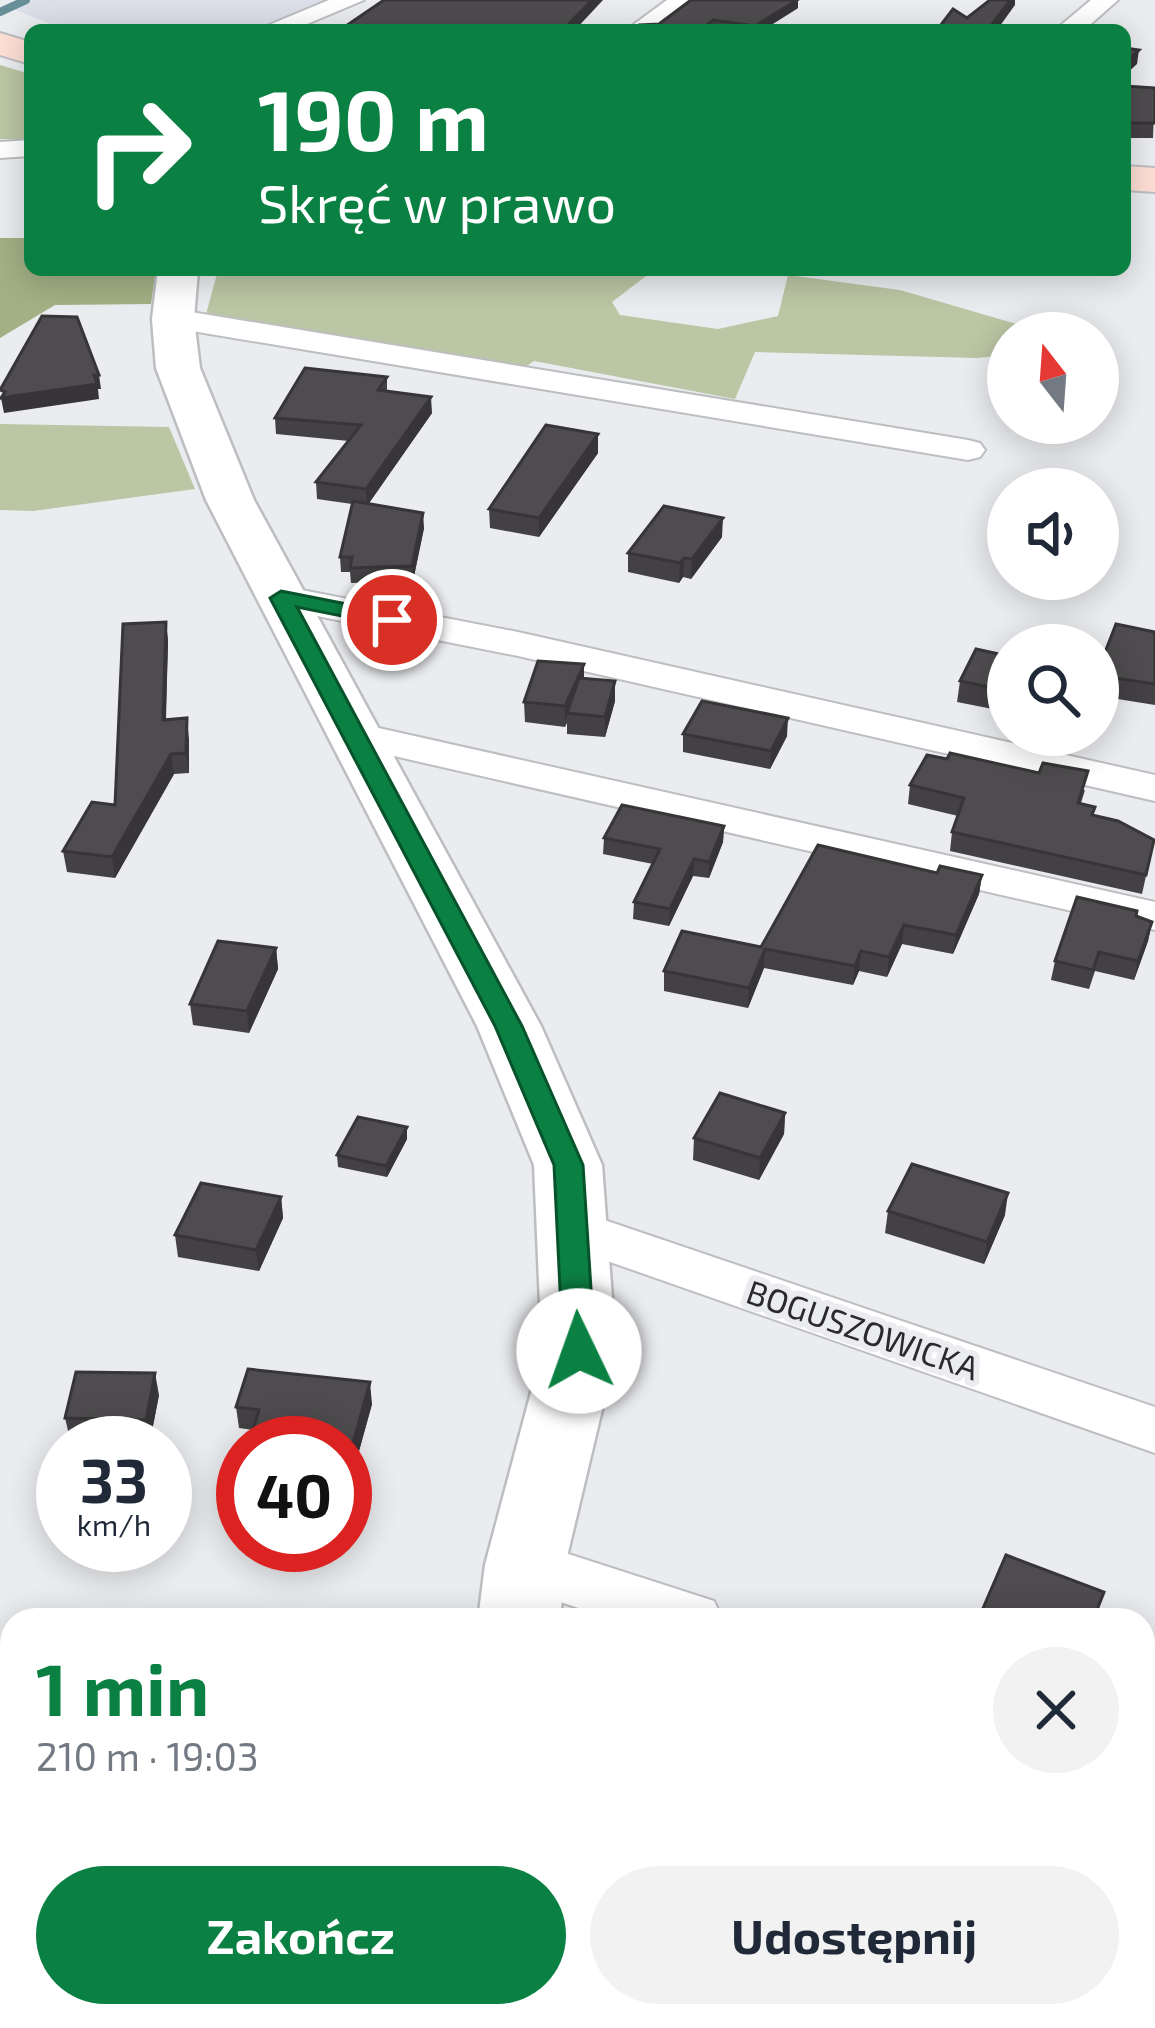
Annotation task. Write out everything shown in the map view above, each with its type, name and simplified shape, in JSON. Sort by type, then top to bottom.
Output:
[{"type":"street","points":[[286,24],[352,0]]},
{"type":"street","points":[[648,24],[683,0]]},
{"type":"street","points":[[1076,24],[1106,0]]},
{"type":"street","points":[[619,1608],[522,1592],[579,1351],[568,1165],[508,1026],[230,500],[178,368],[175,295],[968,449]]},
{"type":"street","points":[[281,598],[518,644],[1155,788]]},
{"type":"street","points":[[352,734],[1155,916]]},
{"type":"street","name":"BOGUSZOWICKA","points":[[572,1228],[1155,1430]]},
{"type":"shaded area","points":[[34,0],[334,0],[272,24],[51,24],[13,9]]},
{"type":"green space","points":[[0,65],[24,72],[24,139],[0,139]]},
{"type":"green space","points":[[0,238],[24,238],[24,276],[155,276],[151,304],[55,305],[0,338]]},
{"type":"green space","points":[[216,276],[646,276],[612,302],[620,315],[718,329],[778,316],[788,276],[795,276],[900,290],[987,315],[987,357],[755,352],[735,399],[534,361],[521,370],[205,318]]},
{"type":"green space","points":[[0,424],[169,427],[195,489],[33,511],[0,510]]},
{"type":"building","points":[[384,0],[592,0],[569,24],[349,24]]},
{"type":"building","points":[[691,0],[797,0],[758,24],[713,20],[708,24],[659,24]]},
{"type":"building","points":[[990,0],[1010,0],[992,24],[942,24],[953,9],[967,18]]},
{"type":"building","points":[[1131,86],[1155,88],[1155,123],[1131,123]]},
{"type":"building","points":[[42,316],[77,317],[99,375],[94,375],[97,384],[1,398],[5,392],[0,390]]},
{"type":"building","points":[[305,368],[387,377],[378,390],[431,397],[366,489],[316,482],[361,425],[275,418]]},
{"type":"building","points":[[546,425],[598,434],[539,518],[489,509]]},
{"type":"building","points":[[353,501],[423,513],[412,566],[350,568],[352,557],[340,557]]},
{"type":"building","points":[[664,506],[723,518],[692,559],[680,563],[628,553]]},
{"type":"building","points":[[166,622],[163,720],[187,718],[186,753],[171,754],[112,857],[63,851],[92,802],[115,805],[123,624]]},
{"type":"building","points":[[1119,625],[1155,632],[1155,684],[1119,679]]},
{"type":"building","points":[[976,649],[987,651],[987,687],[960,681]]},
{"type":"building","points":[[538,661],[584,664],[565,706],[524,702]]},
{"type":"building","points":[[579,678],[615,681],[605,717],[567,713]]},
{"type":"building","points":[[702,701],[788,718],[771,751],[683,734]]},
{"type":"building","points":[[950,753],[1039,773],[1043,763],[1088,771],[1078,803],[1095,807],[1092,815],[1118,821],[1154,840],[1146,875],[952,832],[964,798],[910,785],[927,755],[947,759]]},
{"type":"building","points":[[622,805],[724,826],[709,862],[694,859],[670,909],[634,902],[660,849],[604,838]]},
{"type":"building","points":[[818,845],[937,873],[940,866],[982,875],[956,935],[904,925],[889,957],[861,951],[855,966],[765,949],[749,988],[664,971],[682,931],[761,947]]},
{"type":"building","points":[[1077,897],[1137,911],[1136,916],[1152,922],[1138,961],[1099,952],[1093,970],[1055,961]]},
{"type":"building","points":[[218,941],[276,948],[247,1011],[190,1004]]},
{"type":"building","points":[[720,1093],[785,1113],[760,1158],[694,1138]]},
{"type":"building","points":[[358,1117],[407,1127],[386,1166],[337,1155]]},
{"type":"building","points":[[912,1164],[1008,1193],[987,1242],[888,1211]]},
{"type":"building","points":[[201,1183],[281,1197],[256,1250],[175,1235]]},
{"type":"building","points":[[248,1369],[370,1382],[361,1416],[257,1416],[259,1410],[236,1407]]},
{"type":"building","points":[[76,1372],[155,1373],[147,1416],[65,1416]]},
{"type":"building","points":[[1006,1555],[1104,1592],[1098,1608],[983,1608]]},
{"type":"waterway","points":[[0,12],[26,0]]},
{"type":"route","points":[[392,620],[281,598],[508,1026],[568,1165],[579,1351]]}]
